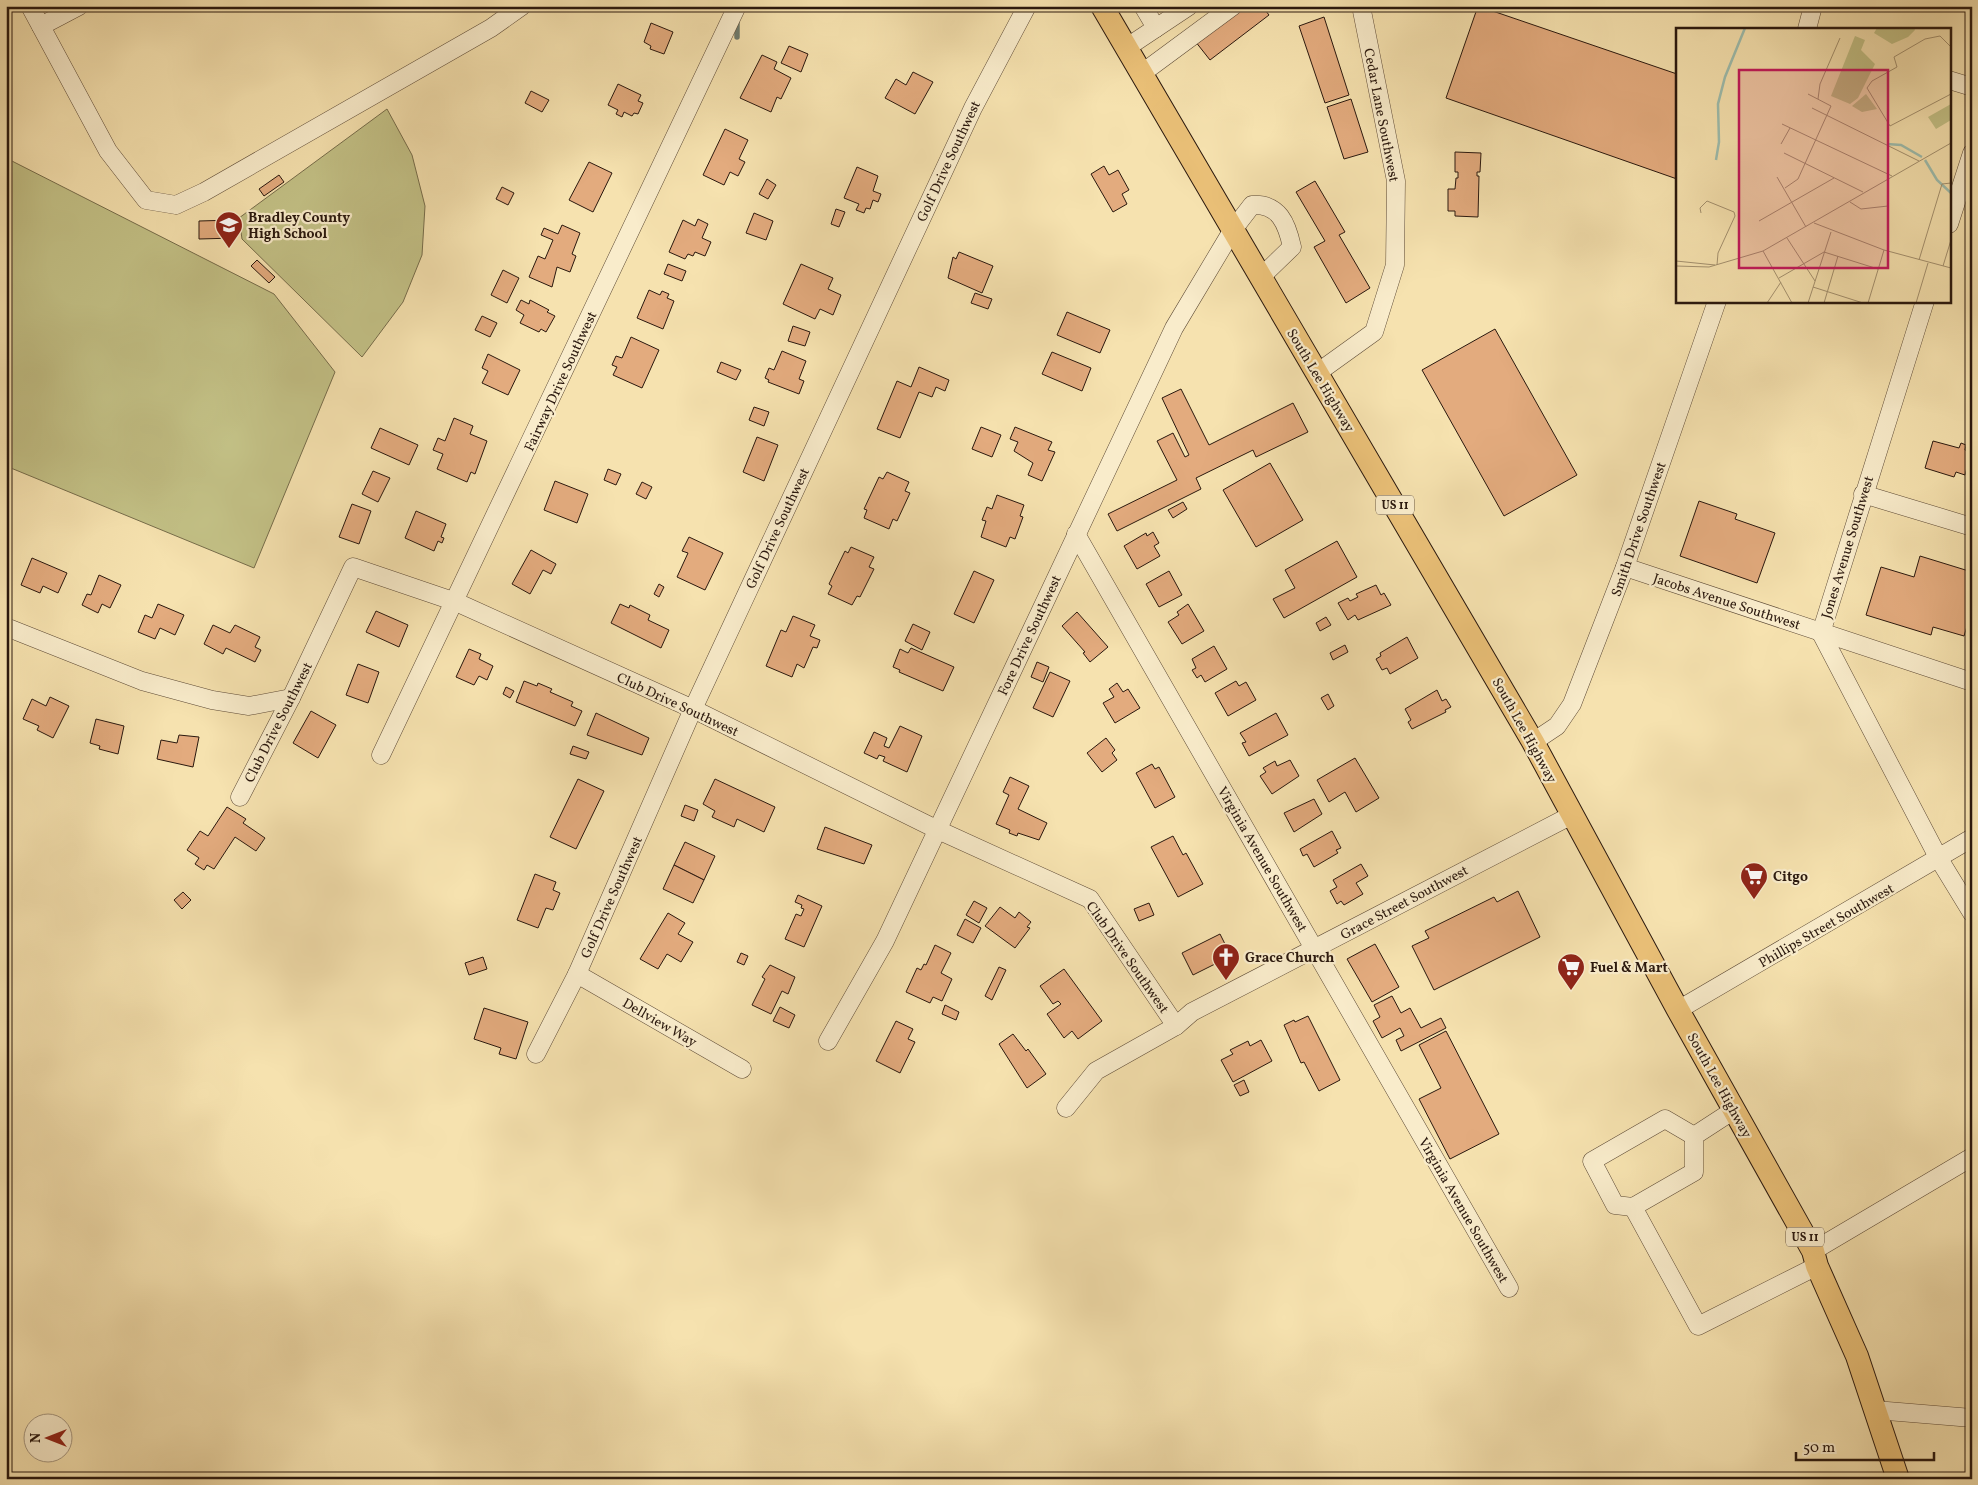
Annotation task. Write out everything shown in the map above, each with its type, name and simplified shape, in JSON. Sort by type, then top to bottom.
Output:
[{"type":"main road","name":"South Lee Highway","points":[[1102,6],[1232,231],[1533,742],[1815,1259],[1857,1356],[1898,1479]]},
{"type":"street","points":[[30,6],[108,151],[146,200],[176,205],[249,167],[491,28],[522,6]]},
{"type":"street","points":[[41,26],[79,6]]},
{"type":"street","name":"Fairway Drive Southwest","points":[[381,754],[456,602],[737,6]]},
{"type":"street","name":"Golf Drive Southwest","points":[[536,1054],[577,974],[693,709],[973,108],[1027,6]]},
{"type":"street","points":[[1143,6],[1156,28]]},
{"type":"street","points":[[1126,48],[1189,6]]},
{"type":"street","points":[[1141,74],[1233,6]]},
{"type":"street","name":"Cedar Lane Southwest","points":[[1317,373],[1374,332],[1395,265],[1396,181],[1361,6]]},
{"type":"street","points":[[1807,28],[1814,6]]},
{"type":"street","points":[[1950,80],[1972,87]]},
{"type":"street","points":[[1950,221],[1972,153]]},
{"type":"street","name":"Fore Drive Southwest","points":[[828,1040],[885,941],[1174,328],[1232,231],[1252,205],[1264,204],[1279,215],[1287,226],[1292,247],[1260,278]]},
{"type":"street","name":"Smith Drive Southwest","points":[[1533,742],[1557,726],[1572,704],[1625,567],[1716,302]]},
{"type":"street","name":"Jones Avenue Southwest","points":[[1924,302],[1821,633],[1940,859],[1972,913]]},
{"type":"street","points":[[1863,494],[1972,527]]},
{"type":"street","name":"Virginia Avenue Southwest","points":[[1076,534],[1509,1288]]},
{"type":"street","name":"Club Drive Southwest","points":[[240,797],[291,698],[353,567],[456,602],[693,709],[938,830],[1090,899],[1176,1026]]},
{"type":"street","name":"Jacobs Avenue Southwest","points":[[1625,567],[1972,682]]},
{"type":"street","points":[[6,627],[142,681],[212,700],[249,706],[291,698]]},
{"type":"street","name":"Grace Street Southwest","points":[[1066,1108],[1096,1071],[1176,1026],[1192,1012],[1572,814]]},
{"type":"street","name":"Phillips Street Southwest","points":[[1678,1010],[1940,859],[1972,838]]},
{"type":"street","name":"Dellview Way","points":[[577,974],[742,1069]]},
{"type":"street","points":[[1694,1136],[1734,1110]]},
{"type":"street","points":[[1665,1119],[1694,1136],[1694,1172],[1633,1207],[1615,1205],[1592,1161],[1665,1119]]},
{"type":"street","points":[[1633,1207],[1698,1326],[1815,1259],[1972,1157]]},
{"type":"street","points":[[1875,1410],[1972,1418]]},
{"type":"shaded area","points":[[387,109],[412,155],[425,206],[422,255],[403,302],[362,357],[242,239],[239,218]]},
{"type":"shaded area","points":[[6,158],[274,294],[335,372],[254,568],[6,466]]},
{"type":"building","points":[[1241,6],[1262,6],[1269,15],[1210,60],[1195,41]]},
{"type":"building","points":[[1478,6],[1676,74],[1676,179],[1446,98]]},
{"type":"building","points":[[1324,17],[1349,95],[1325,103],[1299,26]]},
{"type":"building","points":[[651,23],[673,32],[664,54],[650,49],[651,46],[644,42]]},
{"type":"building","points":[[789,46],[808,54],[801,72],[781,63]]},
{"type":"building","points":[[762,55],[777,62],[774,69],[791,78],[781,99],[777,97],[771,112],[740,98]]},
{"type":"building","points":[[913,72],[933,82],[915,114],[885,98],[896,79],[906,85]]},
{"type":"building","points":[[618,84],[641,95],[638,101],[643,103],[638,114],[634,113],[632,116],[624,112],[622,117],[616,114],[618,110],[608,105]]},
{"type":"building","points":[[531,91],[549,100],[542,112],[525,103]]},
{"type":"building","points":[[1351,99],[1368,152],[1344,159],[1327,107]]},
{"type":"building","points":[[725,129],[748,140],[739,159],[745,162],[738,176],[730,172],[724,185],[703,175]]},
{"type":"building","points":[[1455,152],[1481,153],[1480,172],[1477,172],[1477,176],[1479,176],[1478,217],[1455,216],[1455,211],[1448,211],[1448,189],[1455,189],[1456,178],[1458,178],[1458,172],[1455,172]]},
{"type":"building","points":[[589,162],[612,173],[593,212],[569,200]]},
{"type":"building","points":[[1104,166],[1109,175],[1118,170],[1129,190],[1122,194],[1127,204],[1113,212],[1091,174]]},
{"type":"building","points":[[857,167],[878,176],[873,191],[881,194],[878,202],[873,200],[870,209],[866,208],[864,213],[856,210],[859,204],[844,198]]},
{"type":"building","points":[[279,175],[284,182],[264,196],[259,189]]},
{"type":"building","points":[[767,179],[776,185],[768,199],[759,194]]},
{"type":"building","points":[[1315,181],[1345,232],[1339,235],[1370,288],[1346,303],[1314,247],[1325,241],[1296,192]]},
{"type":"building","points":[[502,187],[514,193],[508,205],[496,199]]},
{"type":"building","points":[[836,209],[845,212],[839,227],[831,224]]},
{"type":"building","points":[[754,213],[773,221],[766,240],[746,233]]},
{"type":"building","points":[[698,219],[708,224],[702,238],[711,242],[705,256],[695,252],[693,256],[688,254],[685,259],[669,252],[683,220],[695,226]]},
{"type":"building","points":[[234,220],[235,238],[199,239],[199,221]]},
{"type":"building","points":[[562,225],[580,233],[572,254],[576,256],[570,272],[557,267],[552,287],[529,277],[538,256],[545,259],[553,240],[541,235],[544,228],[558,234]]},
{"type":"building","points":[[959,252],[993,266],[982,293],[948,278],[953,257],[956,259]]},
{"type":"building","points":[[257,260],[275,277],[269,283],[251,266]]},
{"type":"building","points":[[668,264],[686,271],[682,281],[664,274]]},
{"type":"building","points":[[801,264],[833,278],[828,289],[841,295],[833,315],[820,309],[815,319],[783,304]]},
{"type":"building","points":[[503,270],[519,278],[507,303],[491,295]]},
{"type":"building","points":[[649,290],[660,295],[662,291],[669,294],[667,298],[674,301],[663,329],[637,318]]},
{"type":"building","points":[[975,293],[992,299],[988,309],[971,303]]},
{"type":"building","points":[[521,300],[529,304],[530,300],[549,310],[547,312],[555,316],[546,332],[541,329],[539,332],[520,323],[524,315],[516,310]]},
{"type":"building","points":[[1067,312],[1110,330],[1100,353],[1057,335]]},
{"type":"building","points":[[482,316],[497,323],[490,337],[475,330]]},
{"type":"building","points":[[793,326],[810,332],[805,346],[788,341]]},
{"type":"building","points":[[1495,329],[1577,475],[1504,516],[1422,370]]},
{"type":"building","points":[[631,337],[659,350],[642,388],[613,375],[617,367],[612,365],[616,356],[622,358]]},
{"type":"building","points":[[782,351],[806,361],[799,379],[804,381],[799,394],[768,382],[769,380],[765,378],[769,368],[774,370]]},
{"type":"building","points":[[1052,352],[1091,368],[1082,391],[1042,374]]},
{"type":"building","points":[[488,354],[520,370],[508,395],[482,383],[488,371],[482,368]]},
{"type":"building","points":[[721,362],[741,370],[736,380],[717,372]]},
{"type":"building","points":[[919,367],[949,380],[945,391],[936,387],[932,397],[919,392],[900,438],[877,429],[897,381],[911,387]]},
{"type":"building","points":[[1181,389],[1209,445],[1293,403],[1308,432],[1256,457],[1253,450],[1196,478],[1201,489],[1117,531],[1108,514],[1177,480],[1157,441],[1173,433],[1185,457],[1189,455],[1162,398]]},
{"type":"building","points":[[754,407],[769,412],[764,426],[749,420]]},
{"type":"building","points":[[454,418],[473,426],[470,434],[487,441],[475,474],[471,472],[467,482],[437,469],[443,454],[433,450],[438,438],[445,441]]},
{"type":"building","points":[[981,427],[1001,435],[992,457],[972,449]]},
{"type":"building","points":[[1015,427],[1052,442],[1048,450],[1055,452],[1042,481],[1028,475],[1033,463],[1014,451],[1018,442],[1010,439]]},
{"type":"building","points":[[380,428],[418,445],[409,465],[371,448]]},
{"type":"building","points":[[757,437],[778,445],[764,481],[743,472]]},
{"type":"building","points":[[1933,441],[1959,448],[1961,443],[1966,445],[1965,450],[1971,452],[1965,475],[1956,472],[1954,477],[1925,468]]},
{"type":"building","points":[[1270,463],[1303,520],[1256,547],[1223,490]]},
{"type":"building","points":[[608,469],[621,474],[616,485],[604,480]]},
{"type":"building","points":[[373,471],[390,478],[378,502],[362,494]]},
{"type":"building","points":[[887,472],[909,482],[905,491],[910,493],[897,521],[893,519],[889,529],[864,518],[867,510],[864,509],[879,477],[883,479]]},
{"type":"building","points":[[555,481],[588,494],[577,523],[544,510]]},
{"type":"building","points":[[642,482],[652,487],[646,499],[636,494]]},
{"type":"building","points":[[997,495],[1024,505],[1020,516],[1023,517],[1015,539],[1010,537],[1006,547],[981,537],[986,521],[982,520],[987,507],[992,509]]},
{"type":"building","points":[[1699,501],[1737,514],[1735,519],[1775,533],[1757,583],[1680,556]]},
{"type":"building","points":[[1183,502],[1187,509],[1173,518],[1168,510]]},
{"type":"building","points":[[352,504],[371,511],[359,544],[339,537]]},
{"type":"building","points":[[416,511],[446,524],[441,537],[444,538],[442,543],[438,541],[434,551],[405,538]]},
{"type":"building","points":[[1153,532],[1159,543],[1154,546],[1160,556],[1137,569],[1124,546],[1146,533],[1147,536]]},
{"type":"building","points":[[689,537],[723,553],[705,590],[677,577],[688,553],[682,551]]},
{"type":"building","points":[[1337,541],[1357,577],[1284,618],[1273,599],[1295,588],[1285,570]]},
{"type":"building","points":[[851,547],[874,557],[869,567],[874,569],[860,597],[857,596],[852,605],[828,594],[832,586],[829,584],[845,551],[848,553]]},
{"type":"building","points":[[531,550],[556,564],[551,574],[543,570],[530,594],[512,584]]},
{"type":"building","points":[[1920,556],[1972,572],[1972,610],[1964,636],[1933,627],[1931,635],[1866,615],[1881,567],[1914,577]]},
{"type":"building","points":[[32,558],[67,573],[58,593],[43,586],[40,593],[21,585]]},
{"type":"building","points":[[974,571],[994,580],[974,623],[954,614]]},
{"type":"building","points":[[1169,571],[1182,595],[1159,607],[1146,584]]},
{"type":"building","points":[[99,575],[121,585],[110,608],[102,604],[98,613],[82,605],[87,594],[91,595]]},
{"type":"building","points":[[659,584],[664,587],[659,597],[654,594]]},
{"type":"building","points":[[1376,585],[1381,595],[1384,593],[1391,605],[1358,620],[1355,615],[1348,620],[1338,603],[1348,598],[1350,601],[1358,597],[1356,594]]},
{"type":"building","points":[[158,604],[184,615],[175,635],[160,628],[155,639],[138,632],[145,615],[152,618]]},
{"type":"building","points":[[620,604],[629,608],[630,605],[650,615],[648,620],[669,630],[661,648],[611,623]]},
{"type":"building","points":[[1188,604],[1204,631],[1182,644],[1168,622],[1179,615],[1177,612]]},
{"type":"building","points":[[376,611],[408,625],[399,647],[366,632]]},
{"type":"building","points":[[1077,612],[1108,647],[1090,662],[1083,653],[1085,652],[1062,626]]},
{"type":"building","points":[[793,616],[815,625],[810,636],[820,640],[817,648],[813,647],[804,668],[797,664],[792,677],[766,666],[781,630],[786,632]]},
{"type":"building","points":[[1326,617],[1331,625],[1320,631],[1316,623]]},
{"type":"building","points":[[913,624],[930,632],[922,650],[905,641]]},
{"type":"building","points":[[213,625],[230,633],[235,625],[260,637],[255,647],[261,650],[255,662],[226,648],[223,654],[204,644]]},
{"type":"building","points":[[1407,637],[1418,658],[1390,674],[1387,668],[1382,670],[1376,659],[1381,656],[1380,653]]},
{"type":"building","points":[[1345,645],[1348,652],[1333,660],[1330,653]]},
{"type":"building","points":[[1214,646],[1227,669],[1205,682],[1201,675],[1197,678],[1192,670],[1196,668],[1192,659]]},
{"type":"building","points":[[911,648],[954,667],[943,691],[899,672],[900,670],[893,667],[900,649],[908,653]]},
{"type":"building","points":[[469,649],[481,654],[479,659],[493,666],[487,680],[479,676],[474,685],[456,677]]},
{"type":"building","points":[[1037,662],[1049,667],[1043,682],[1031,677]]},
{"type":"building","points":[[358,664],[379,672],[368,703],[346,695]]},
{"type":"building","points":[[1050,672],[1070,681],[1053,717],[1033,708]]},
{"type":"building","points":[[524,681],[537,686],[538,683],[552,689],[550,692],[573,702],[571,706],[582,711],[575,726],[516,702]]},
{"type":"building","points":[[1236,681],[1239,686],[1246,682],[1256,700],[1228,716],[1215,693]]},
{"type":"building","points":[[1117,683],[1123,692],[1128,689],[1140,708],[1115,723],[1103,703],[1114,697],[1109,689]]},
{"type":"building","points":[[506,687],[514,691],[510,698],[503,694]]},
{"type":"building","points":[[1437,690],[1442,701],[1446,699],[1451,707],[1445,710],[1446,712],[1412,729],[1408,722],[1411,720],[1405,709]]},
{"type":"building","points":[[1328,694],[1334,706],[1328,710],[1321,698]]},
{"type":"building","points":[[50,697],[69,706],[53,738],[37,730],[39,726],[23,719],[32,699],[46,706]]},
{"type":"building","points":[[311,711],[336,725],[318,758],[293,743]]},
{"type":"building","points":[[596,713],[649,738],[642,755],[587,735]]},
{"type":"building","points":[[1276,713],[1288,735],[1249,756],[1242,743],[1246,742],[1240,733]]},
{"type":"building","points":[[96,719],[124,726],[118,754],[99,749],[100,746],[90,743]]},
{"type":"building","points":[[900,726],[922,736],[907,772],[883,761],[885,757],[879,755],[877,759],[864,753],[874,732],[887,738],[884,746],[889,748]]},
{"type":"building","points":[[179,735],[199,737],[193,767],[157,759],[161,740],[177,743]]},
{"type":"building","points":[[1106,738],[1115,750],[1112,753],[1117,760],[1102,772],[1087,753]]},
{"type":"building","points":[[573,746],[589,752],[586,759],[570,754]]},
{"type":"building","points":[[1355,758],[1379,798],[1356,812],[1345,792],[1329,802],[1317,780]]},
{"type":"building","points":[[1290,760],[1299,776],[1272,794],[1260,776],[1266,772],[1263,768],[1275,761],[1277,766]]},
{"type":"building","points":[[1152,764],[1155,769],[1159,767],[1175,797],[1155,808],[1136,773]]},
{"type":"building","points":[[1010,777],[1029,786],[1018,809],[1047,823],[1039,840],[1018,833],[1017,836],[1009,833],[1010,830],[996,824],[1009,795],[1003,792]]},
{"type":"building","points":[[578,779],[604,791],[576,849],[550,837]]},
{"type":"building","points":[[715,779],[775,807],[764,832],[737,819],[734,827],[712,817],[715,811],[703,804]]},
{"type":"building","points":[[1314,799],[1322,814],[1294,832],[1284,813]]},
{"type":"building","points":[[685,805],[698,810],[694,821],[681,816]]},
{"type":"building","points":[[227,807],[246,819],[243,823],[265,838],[256,851],[235,837],[214,869],[207,865],[204,870],[195,864],[199,858],[187,850],[200,831],[208,836]]},
{"type":"building","points":[[825,827],[872,845],[864,864],[817,849]]},
{"type":"building","points":[[1332,831],[1341,848],[1336,850],[1338,853],[1314,867],[1307,854],[1303,856],[1300,849]]},
{"type":"building","points":[[1173,836],[1183,855],[1186,853],[1203,884],[1178,897],[1151,847]]},
{"type":"building","points":[[685,842],[715,856],[704,880],[674,865]]},
{"type":"building","points":[[1361,864],[1368,876],[1356,883],[1363,894],[1344,905],[1341,901],[1337,904],[1330,891],[1337,887],[1333,880]]},
{"type":"building","points":[[674,865],[704,880],[693,903],[663,889]]},
{"type":"building","points":[[535,874],[556,882],[553,890],[560,893],[553,910],[546,908],[538,928],[517,920]]},
{"type":"building","points":[[1518,891],[1540,937],[1434,990],[1412,946],[1429,938],[1425,931],[1494,897],[1497,902]]},
{"type":"building","points":[[183,892],[191,900],[182,909],[174,900]]},
{"type":"building","points":[[798,895],[822,906],[804,947],[785,939],[796,914],[801,916],[804,909],[801,908],[802,905],[795,902]]},
{"type":"building","points":[[974,901],[987,908],[979,923],[966,915]]},
{"type":"building","points":[[1149,903],[1154,915],[1139,921],[1134,909]]},
{"type":"building","points":[[1000,907],[1015,918],[1019,912],[1031,922],[1027,927],[1030,928],[1015,948],[985,926]]},
{"type":"building","points":[[668,913],[685,923],[678,934],[693,942],[681,962],[667,954],[658,969],[640,959]]},
{"type":"building","points":[[965,919],[981,928],[973,943],[957,935]]},
{"type":"building","points":[[1220,934],[1231,956],[1193,975],[1182,953]]},
{"type":"building","points":[[1375,944],[1399,987],[1372,1002],[1347,959]]},
{"type":"building","points":[[935,945],[951,953],[941,973],[952,979],[942,1001],[933,997],[930,1003],[906,992],[917,968],[921,970],[924,964],[926,965]]},
{"type":"building","points":[[741,953],[748,956],[744,965],[737,962]]},
{"type":"building","points":[[483,957],[487,969],[469,975],[465,963]]},
{"type":"building","points":[[770,965],[795,977],[788,994],[782,991],[771,1014],[752,1005],[765,979],[762,977]]},
{"type":"building","points":[[999,967],[1006,970],[992,1000],[985,996]]},
{"type":"building","points":[[1064,969],[1102,1021],[1078,1039],[1072,1031],[1064,1038],[1047,1014],[1061,1004],[1058,1001],[1053,1004],[1040,986]]},
{"type":"building","points":[[1392,996],[1401,1013],[1410,1008],[1421,1028],[1441,1018],[1446,1028],[1401,1051],[1396,1040],[1404,1036],[1400,1028],[1382,1038],[1373,1021],[1380,1017],[1374,1005]]},
{"type":"building","points":[[945,1005],[959,1012],[956,1020],[942,1014]]},
{"type":"building","points":[[780,1007],[795,1015],[789,1028],[773,1021]]},
{"type":"building","points":[[484,1008],[528,1022],[516,1059],[499,1054],[501,1048],[474,1039]]},
{"type":"building","points":[[1308,1016],[1340,1080],[1319,1091],[1304,1062],[1301,1063],[1284,1025]]},
{"type":"building","points":[[896,1021],[913,1029],[908,1039],[915,1042],[900,1073],[876,1061]]},
{"type":"building","points":[[1446,1031],[1499,1134],[1450,1159],[1419,1099],[1441,1088],[1419,1045]]},
{"type":"building","points":[[1013,1034],[1026,1051],[1028,1049],[1046,1074],[1027,1088],[999,1044]]},
{"type":"building","points":[[1261,1040],[1272,1061],[1233,1082],[1221,1060],[1233,1054],[1230,1050],[1248,1041],[1250,1046]]},
{"type":"building","points":[[1244,1080],[1249,1092],[1240,1096],[1234,1085]]},
{"type":"waterway","points":[[737,19],[737,37]]},
{"type":"place","name":"Bradley County High School","points":[[229,249]]},
{"type":"place","name":"Citgo","points":[[1754,900]]},
{"type":"place","name":"Grace Church","points":[[1226,981]]},
{"type":"place","name":"Fuel & Mart","points":[[1571,991]]}]
